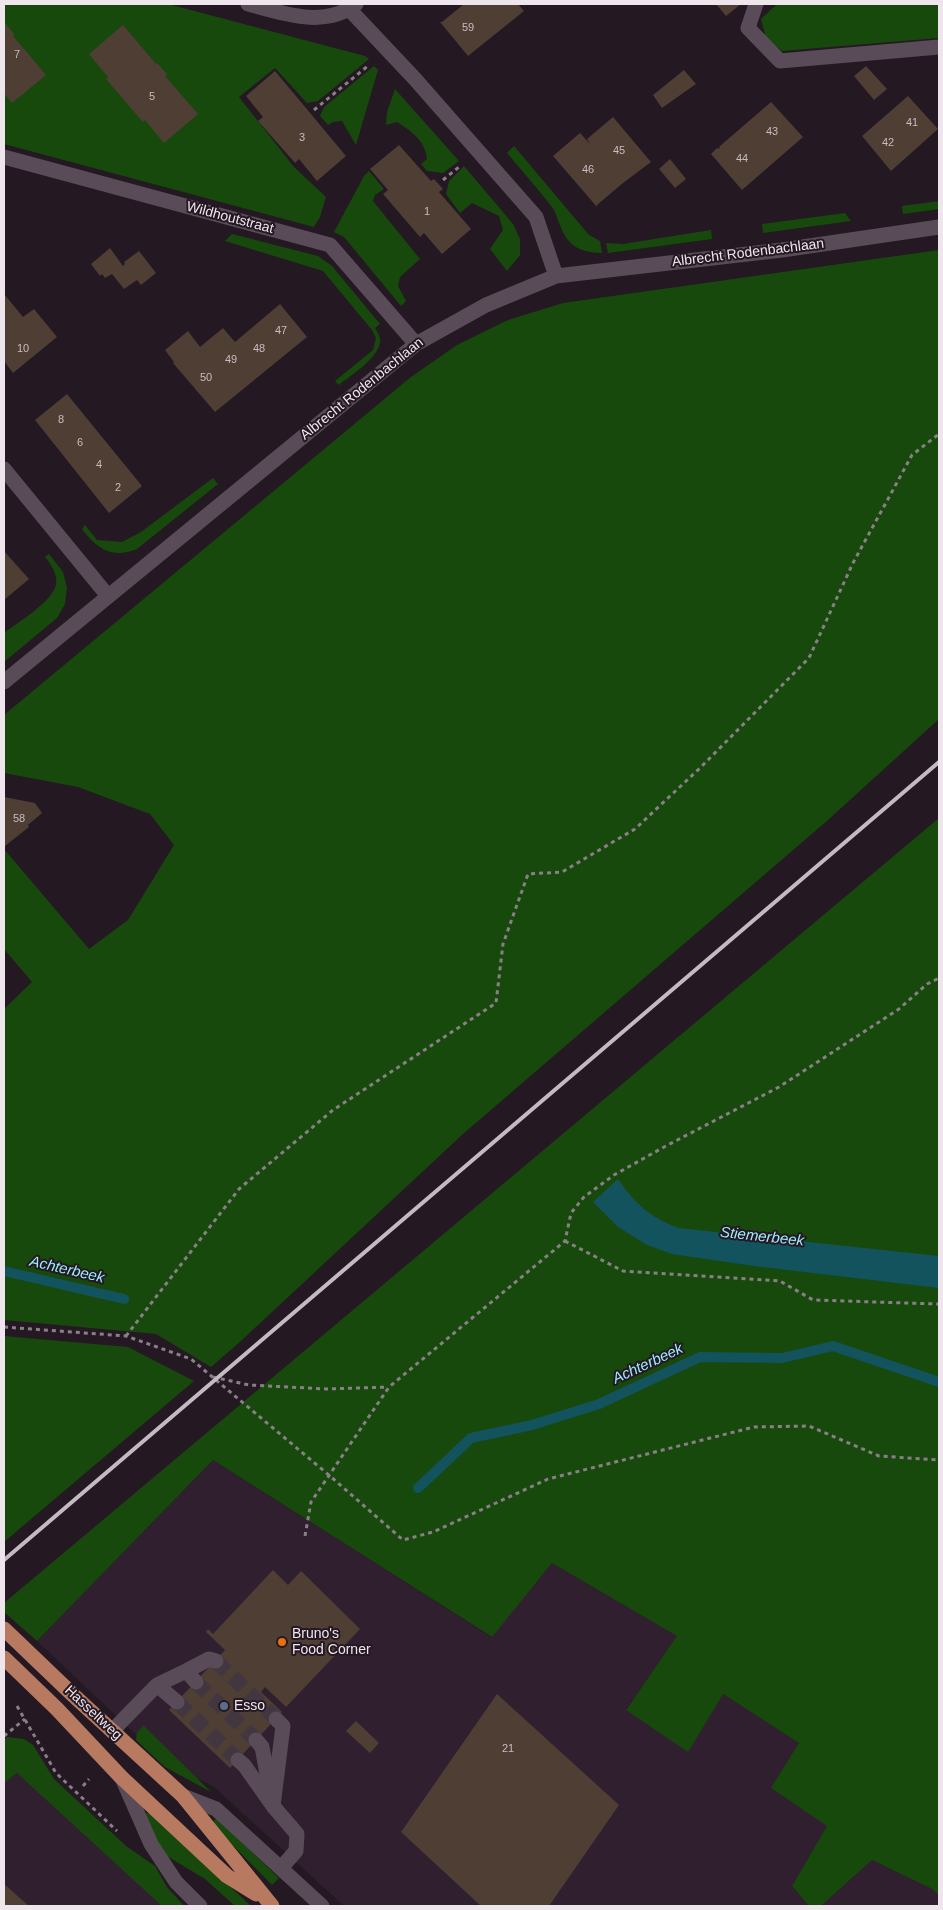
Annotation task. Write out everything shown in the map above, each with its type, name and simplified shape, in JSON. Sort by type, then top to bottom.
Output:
[{"type":"main road","name":"Hasseltweg","points":[[4,1629],[183,1796],[269,1903]]},
{"type":"main road","name":"Hasseltweg","points":[[4,1658],[57,1709],[121,1777],[227,1876],[269,1903]]},
{"type":"street","points":[[248,4],[294,16],[332,16],[351,6],[536,217],[556,276]]},
{"type":"street","points":[[756,4],[748,28],[780,61],[939,47]]},
{"type":"street","name":"Wildhoutstraat","points":[[4,157],[330,245],[416,344]]},
{"type":"street","name":"Albrecht Rodenbachlaan","points":[[4,682],[416,344],[486,305],[556,276],[782,250],[939,227]]},
{"type":"street","points":[[4,469],[108,596]]},
{"type":"street","points":[[112,1731],[157,1685],[191,1676],[209,1659],[216,1661]]},
{"type":"street","points":[[157,1685],[177,1702]]},
{"type":"street","points":[[273,1806],[284,1726],[276,1719]]},
{"type":"street","points":[[256,1740],[262,1747],[273,1806]]},
{"type":"street","points":[[238,1760],[297,1834],[296,1851],[281,1868]]},
{"type":"street","name":"Hasseltweg","points":[[121,1777],[150,1844],[176,1882],[200,1906]]},
{"type":"street","name":"Hasseltweg","points":[[183,1796],[216,1809],[322,1906]]},
{"type":"path","points":[[314,110],[375,60]]},
{"type":"path","points":[[442,180],[465,162]]},
{"type":"path","points":[[126,1336],[239,1189],[334,1110],[496,1003],[503,944],[528,874],[562,872],[635,829],[700,768],[809,658],[853,563],[912,455],[939,434]]},
{"type":"path","points":[[305,1536],[311,1502],[389,1387],[565,1241],[571,1213],[584,1197],[614,1175],[779,1087],[899,1009],[927,984],[939,978]]},
{"type":"path","points":[[565,1241],[623,1271],[780,1280],[813,1300],[939,1304]]},
{"type":"path","points":[[4,1328],[126,1336],[190,1359],[403,1540],[433,1532],[548,1479],[754,1427],[809,1426],[879,1456],[939,1460]]},
{"type":"path","points":[[211,1376],[259,1385],[327,1389],[389,1387]]},
{"type":"path","points":[[14,1703],[56,1773],[120,1834]]},
{"type":"path","points":[[4,1736],[25,1719]]},
{"type":"shaded area","points":[[213,1460],[491,1637],[552,1563],[678,1636],[626,1709],[723,1694],[799,1743],[827,1826],[792,1886],[809,1906],[344,1906],[213,1786],[167,1764],[37,1641]]},
{"type":"shaded area","points":[[17,1773],[171,1906],[4,1906],[4,1783]]},
{"type":"shaded area","points":[[872,1860],[932,1889],[939,1895],[939,1906],[821,1906]]},
{"type":"green space","points":[[4,4],[168,4],[365,56],[369,59],[318,101],[307,103],[275,68],[239,97],[294,167],[326,197],[320,217],[314,227],[4,144]]},
{"type":"green space","points":[[777,4],[939,4],[939,38],[782,51],[766,38],[761,19]]},
{"type":"green space","points":[[374,66],[378,70],[356,145],[342,121],[333,122],[328,125],[320,116],[324,107]]},
{"type":"green space","points":[[395,89],[459,161],[443,173],[427,171],[421,164],[427,159],[426,152],[420,141],[412,133],[397,122],[386,125],[387,112]]},
{"type":"green space","points":[[514,146],[589,235],[600,241],[602,253],[581,250],[567,239],[552,207],[507,153]]},
{"type":"green space","points":[[464,166],[513,224],[520,239],[520,255],[507,271],[490,249],[503,230],[499,216],[472,203],[460,213],[446,194],[449,181]]},
{"type":"green space","points":[[369,171],[384,189],[375,195],[373,201],[420,259],[400,277],[398,286],[406,301],[401,306],[344,237],[334,232],[364,176]]},
{"type":"green space","points":[[939,201],[939,209],[903,214],[902,206]]},
{"type":"green space","points":[[845,213],[851,221],[763,233],[762,224]]},
{"type":"green space","points":[[711,230],[712,239],[608,253],[606,243],[623,244]]},
{"type":"green space","points":[[232,234],[318,256],[332,266],[380,324],[375,328],[380,339],[379,345],[371,358],[358,371],[339,385],[335,381],[373,350],[376,338],[372,330],[323,271],[225,241]]},
{"type":"green space","points":[[939,250],[939,719],[828,820],[463,1134],[211,1367],[156,1334],[4,1320],[4,1009],[32,982],[4,949],[4,849],[89,949],[128,920],[174,845],[150,814],[78,787],[4,773],[4,715],[411,377],[457,345],[508,320],[563,303]]},
{"type":"green space","points":[[213,478],[218,484],[137,549],[120,553],[106,550],[93,542],[82,529],[85,525],[97,540],[122,542],[141,532]]},
{"type":"green space","points":[[49,554],[63,572],[67,588],[65,604],[57,618],[4,662],[4,633],[41,605],[53,592],[56,585],[52,566],[45,557]]},
{"type":"green space","points":[[939,818],[939,1895],[932,1889],[872,1860],[821,1906],[809,1906],[792,1886],[827,1826],[771,1788],[799,1743],[723,1694],[688,1752],[626,1710],[677,1636],[552,1563],[492,1637],[213,1460],[37,1641],[4,1612],[4,1603]]},
{"type":"green space","points":[[4,1336],[128,1347],[194,1381],[4,1542]]},
{"type":"green space","points":[[144,1725],[211,1792],[165,1767],[136,1740],[137,1733]]},
{"type":"green space","points":[[7,1737],[24,1739],[33,1745],[54,1779],[126,1846],[155,1866],[167,1887],[184,1906],[162,1906],[17,1773],[4,1783],[4,1740]]},
{"type":"green space","points":[[150,1812],[251,1906],[235,1906],[205,1879],[167,1856],[153,1836],[145,1814]]},
{"type":"green space","points":[[217,1819],[279,1878],[272,1885],[213,1825],[214,1820]]},
{"type":"water","name":"Stiemerbeek","points":[[618,1179],[644,1209],[660,1220],[679,1228],[939,1256],[939,1288],[754,1266],[672,1254],[647,1245],[618,1227],[593,1202]]},
{"type":"building","points":[[464,4],[518,4],[524,11],[468,56],[440,22]]},
{"type":"building","points":[[716,4],[741,4],[726,16]]},
{"type":"building","points":[[5,23],[14,34],[13,36],[46,75],[12,103],[4,93]]},
{"type":"building","points":[[123,25],[156,64],[167,74],[165,76],[198,114],[164,143],[106,79],[108,77],[89,54]]},
{"type":"building","points":[[866,66],[887,89],[874,100],[854,76]]},
{"type":"building","points":[[684,70],[696,84],[662,108],[653,95]]},
{"type":"building","points":[[275,71],[346,156],[317,181],[299,159],[295,163],[258,121],[263,117],[246,96]]},
{"type":"building","points":[[908,96],[938,129],[891,171],[862,136]]},
{"type":"building","points":[[771,102],[803,137],[742,190],[711,154]]},
{"type":"building","points":[[613,117],[651,162],[623,183],[597,207],[553,156],[580,133],[590,144],[587,139]]},
{"type":"building","points":[[399,145],[431,181],[434,179],[443,189],[439,192],[471,229],[442,254],[424,233],[420,237],[383,194],[388,190],[370,169]]},
{"type":"building","points":[[670,159],[686,179],[675,188],[659,169]]},
{"type":"building","points":[[110,248],[123,266],[124,262],[139,251],[156,273],[141,285],[137,280],[124,289],[112,274],[105,278],[102,274],[100,276],[91,264]]},
{"type":"building","points":[[4,294],[23,317],[34,309],[57,337],[13,373],[4,361]]},
{"type":"building","points":[[280,304],[307,337],[215,412],[173,363],[165,350],[188,331],[200,347],[223,328],[235,342]]},
{"type":"building","points":[[67,394],[142,486],[109,513],[35,420]]},
{"type":"building","points":[[4,551],[29,579],[4,600]]},
{"type":"building","points":[[4,797],[35,803],[42,813],[28,825],[29,827],[5,846]]},
{"type":"building","name":"Bruno's Food Corner","points":[[273,1570],[288,1585],[301,1571],[360,1629],[286,1707],[265,1687],[261,1692],[282,1712],[230,1768],[169,1710],[225,1650],[206,1632],[208,1629],[213,1634]]},
{"type":"building","points":[[497,1694],[619,1805],[549,1906],[481,1906],[401,1832]]},
{"type":"building","points":[[356,1721],[379,1743],[370,1753],[346,1731]]},
{"type":"building","points":[[4,1884],[29,1906],[4,1906]]},
{"type":"waterway","name":"Achterbeek","points":[[4,1271],[124,1299]]},
{"type":"waterway","name":"Achterbeek","points":[[418,1488],[471,1438],[532,1425],[599,1404],[700,1357],[782,1358],[833,1346],[939,1382]]},
{"type":"tunnel","points":[[216,1661],[276,1719]]},
{"type":"tunnel","points":[[196,1682],[256,1740]]},
{"type":"tunnel","points":[[177,1702],[238,1760]]},
{"type":"railway","points":[[4,1560],[939,762]]},
{"type":"place","name":"Bruno's Food Corner","points":[[282,1642]]},
{"type":"place","name":"Esso","points":[[224,1706]]}]
